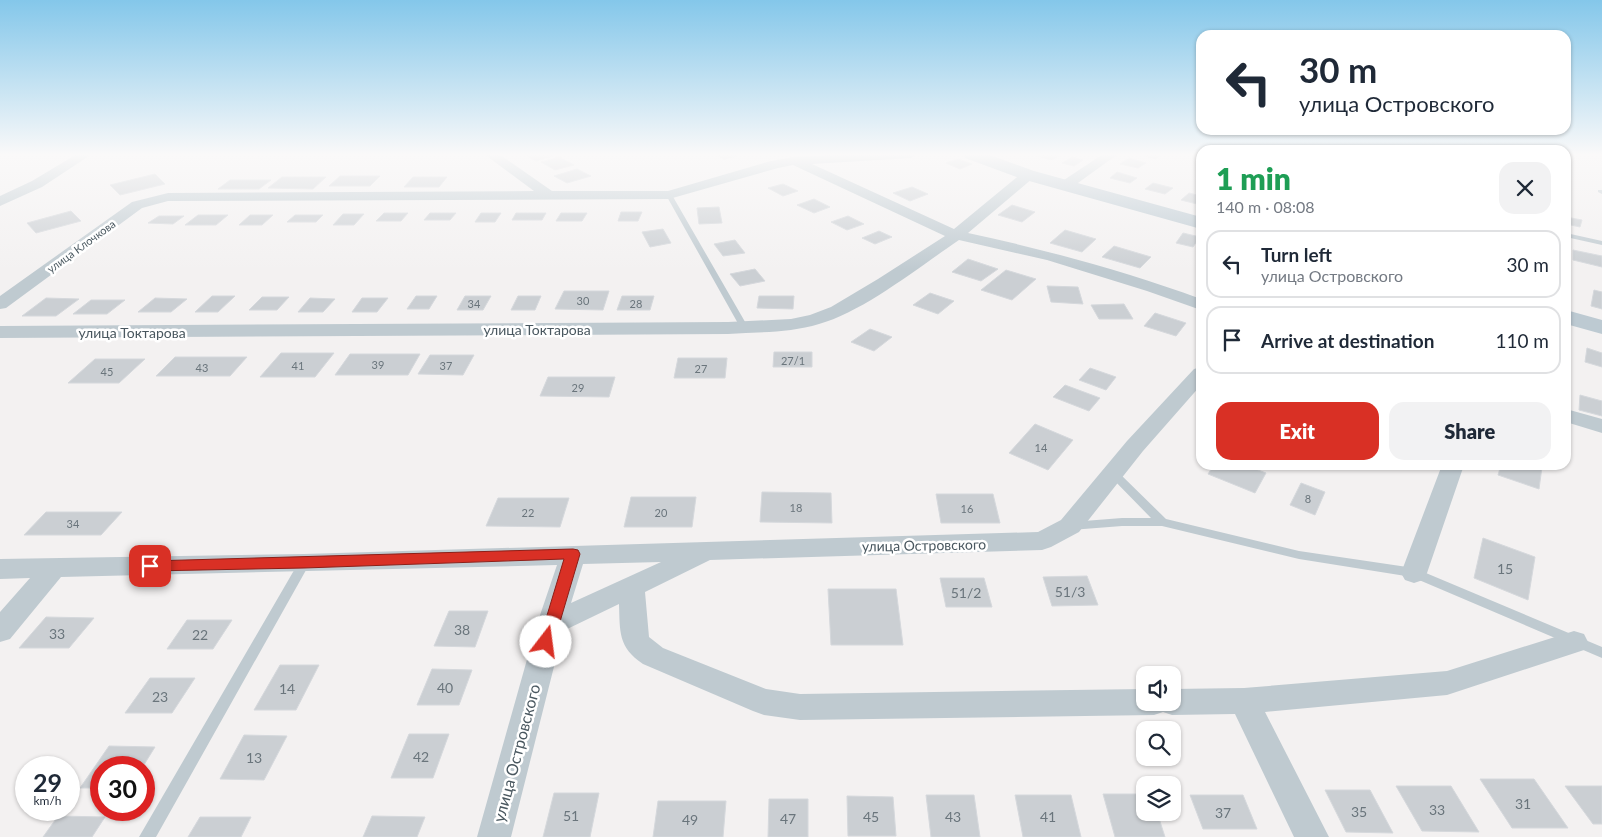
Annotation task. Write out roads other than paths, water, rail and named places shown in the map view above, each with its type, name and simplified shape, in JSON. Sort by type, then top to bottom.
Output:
[{"type":"main road","points":[[1095,193],[1196,222]]},
{"type":"main road","points":[[1571,318],[1602,327]]},
{"type":"street","points":[[0,202],[18,193]]},
{"type":"street","points":[[546,193],[550,196]]},
{"type":"street","name":"улица Клочкова","points":[[0,304],[137,205],[168,197],[550,196],[669,195],[676,193]]},
{"type":"street","points":[[864,193],[956,235],[1051,256],[1153,287],[1196,303]]},
{"type":"street","name":"улица Токтарова","points":[[0,332],[744,327],[791,324],[814,320],[837,311],[884,283],[956,235],[1006,193]]},
{"type":"street","name":"улица Островского","points":[[0,569],[304,563],[1042,541],[1070,526],[1113,473],[1196,379]]},
{"type":"street","points":[[1571,417],[1602,426]]},
{"type":"street","points":[[1414,573],[1451,470]]},
{"type":"street","points":[[551,624],[709,550]]},
{"type":"street","name":"улица Островского","points":[[494,837],[551,624],[573,554]]},
{"type":"street","points":[[0,631],[54,568]]},
{"type":"street","points":[[631,587],[635,639],[641,648],[653,656],[764,702],[800,708],[1136,702]]},
{"type":"street","points":[[1181,702],[1244,701],[1447,683],[1574,642]]},
{"type":"street","points":[[1244,701],[1312,837]]},
{"type":"lane","points":[[669,195],[744,327]]},
{"type":"lane","points":[[1571,236],[1602,244]]},
{"type":"lane","points":[[1113,473],[1162,522]]},
{"type":"lane","points":[[1070,526],[1122,522],[1162,522],[1300,555],[1414,573],[1602,653]]},
{"type":"lane","points":[[147,837],[304,563]]}]
